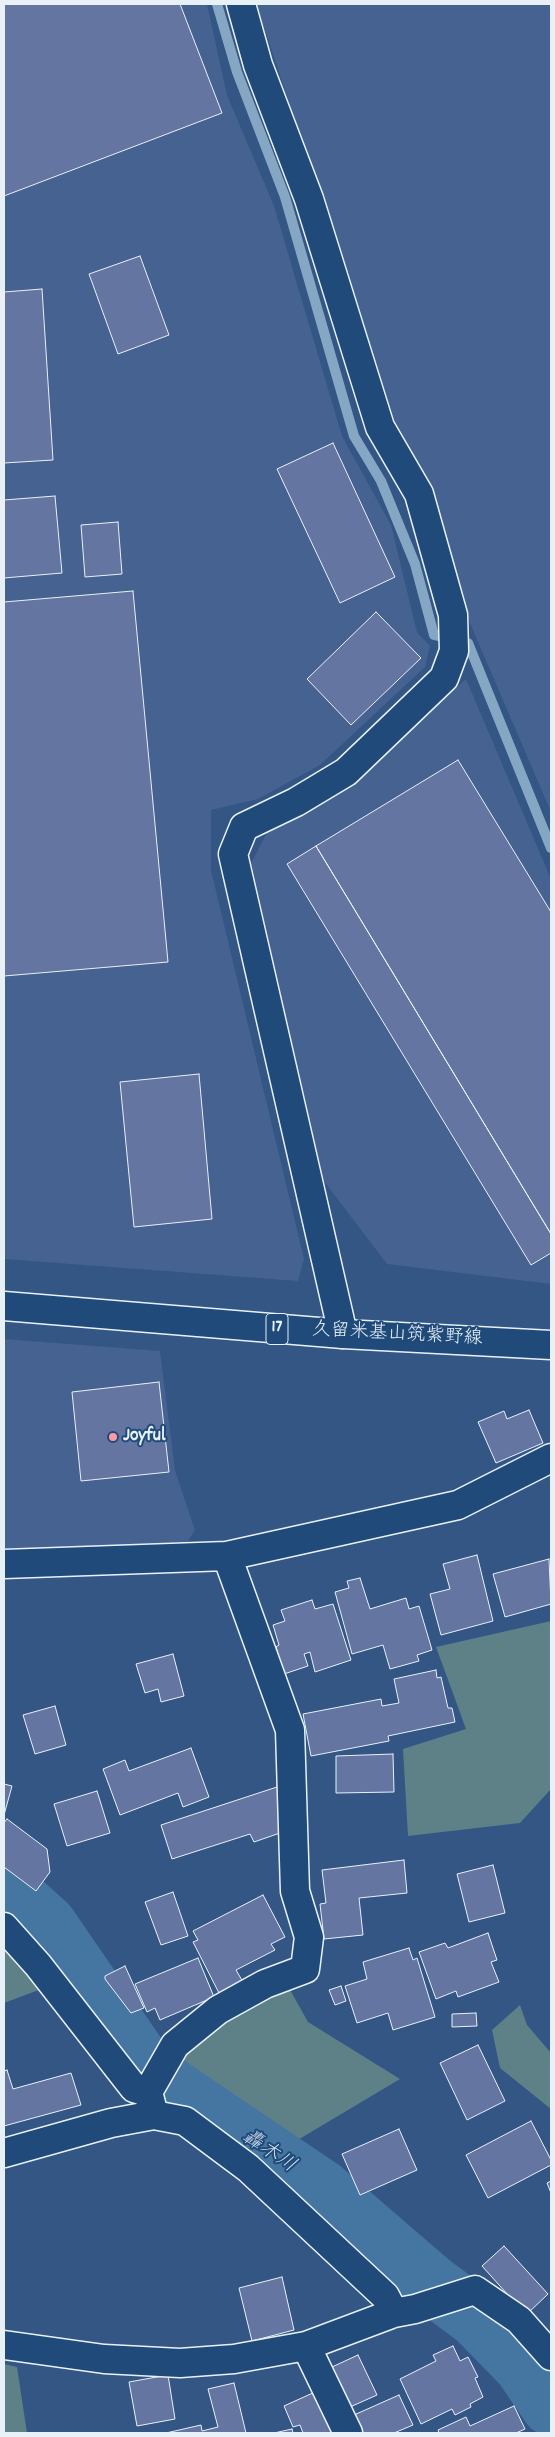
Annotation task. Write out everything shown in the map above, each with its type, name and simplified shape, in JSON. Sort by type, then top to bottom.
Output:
[{"type":"street","points":[[241,4],[258,66],[309,199],[380,427],[419,494],[453,615],[454,651],[444,678],[346,772],[296,802],[244,827],[234,854],[343,1334]]},
{"type":"street","name":"久留米基山筑紫野線","points":[[4,1306],[343,1334],[551,1345]]},
{"type":"street","points":[[4,1564],[227,1556],[458,1505],[551,1458]]},
{"type":"street","points":[[4,2154],[111,2123],[151,2103],[175,2045],[218,2010],[265,1984],[305,1968],[309,1937],[295,1891],[290,1730],[227,1556]]},
{"type":"street","points":[[4,1927],[38,1965],[134,2088],[151,2103],[185,2121],[248,2168],[385,2296],[405,2311]]},
{"type":"street","points":[[4,2345],[104,2359],[180,2362],[234,2359],[306,2346],[405,2311],[475,2290],[519,2320],[551,2356]]},
{"type":"street","points":[[306,2346],[348,2433]]},
{"type":"shaded area","points":[[4,4],[207,4],[227,95],[274,206],[342,436],[391,525],[417,632],[430,646],[425,667],[320,765],[258,799],[211,810],[211,870],[304,1259],[298,1281],[4,1259]]},
{"type":"shaded area","points":[[256,4],[551,4],[551,812],[469,621],[427,479],[389,429],[319,191]]},
{"type":"shaded area","points":[[466,679],[551,879],[551,1284],[387,1264],[323,1180],[251,863],[272,823],[342,790]]},
{"type":"shaded area","points":[[4,1339],[160,1351],[175,1470],[195,1530],[186,1544],[4,1551]]},
{"type":"green space","points":[[551,1621],[551,1789],[520,1823],[408,1836],[403,1749],[466,1729],[436,1647]]},
{"type":"green space","points":[[4,1950],[44,1988],[4,2003]]},
{"type":"green space","points":[[289,1988],[308,2022],[400,2079],[291,2144],[177,2060],[226,2019]]},
{"type":"green space","points":[[520,2005],[527,2025],[551,2053],[551,2109],[500,2068],[492,2030]]},
{"type":"green space","points":[[4,2364],[17,2367],[27,2433],[4,2433]]},
{"type":"building","points":[[4,4],[180,4],[222,113],[4,196]]},
{"type":"building","points":[[140,256],[169,335],[118,354],[89,274]]},
{"type":"building","points":[[42,289],[53,460],[4,463],[4,292]]},
{"type":"building","points":[[333,443],[395,577],[340,603],[277,469]]},
{"type":"building","points":[[55,496],[62,573],[4,578],[4,500]]},
{"type":"building","points":[[118,522],[122,574],[85,577],[81,525]]},
{"type":"building","points":[[133,591],[168,962],[4,976],[4,602]]},
{"type":"building","points":[[376,612],[421,658],[351,725],[307,679]]},
{"type":"building","points":[[458,760],[551,912],[551,1234],[316,846]]},
{"type":"building","points":[[316,846],[551,1234],[551,1253],[531,1265],[287,864]]},
{"type":"building","points":[[199,1074],[212,1219],[134,1227],[120,1082]]},
{"type":"building","points":[[159,1382],[169,1472],[81,1481],[72,1392]]},
{"type":"building","points":[[529,1410],[543,1443],[496,1463],[478,1422],[504,1411],[507,1419]]},
{"type":"building","points":[[477,1555],[493,1621],[441,1635],[430,1594],[450,1589],[443,1564]]},
{"type":"building","points":[[549,1559],[551,1604],[505,1617],[493,1574]]},
{"type":"building","points":[[360,1578],[370,1609],[406,1598],[409,1609],[419,1606],[432,1650],[417,1655],[419,1661],[390,1669],[383,1645],[352,1654],[335,1592],[349,1588],[347,1581]]},
{"type":"building","points":[[312,1600],[315,1609],[333,1604],[351,1660],[315,1672],[310,1652],[304,1654],[308,1666],[284,1674],[276,1647],[279,1645],[273,1625],[285,1621],[281,1610]]},
{"type":"building","points":[[173,1654],[184,1696],[161,1702],[158,1689],[145,1693],[136,1664]]},
{"type":"building","points":[[436,1670],[437,1678],[441,1677],[448,1708],[452,1708],[455,1722],[388,1736],[389,1741],[311,1756],[303,1714],[381,1699],[382,1706],[399,1703],[394,1679]]},
{"type":"building","points":[[55,1706],[66,1745],[35,1754],[23,1715]]},
{"type":"building","points":[[191,1748],[209,1797],[183,1807],[178,1793],[120,1815],[103,1769],[125,1760],[129,1771]]},
{"type":"building","points":[[393,1754],[394,1792],[336,1793],[336,1756]]},
{"type":"building","points":[[4,1784],[12,1786],[4,1815]]},
{"type":"building","points":[[280,1786],[280,1833],[254,1842],[250,1834],[172,1859],[161,1825]]},
{"type":"building","points":[[97,1791],[110,1833],[67,1846],[54,1804]]},
{"type":"building","points":[[7,1819],[47,1849],[50,1872],[36,1891],[4,1867],[4,1823]]},
{"type":"building","points":[[404,1860],[407,1893],[359,1898],[363,1935],[324,1939],[320,1904],[326,1903],[322,1870]]},
{"type":"building","points":[[493,1865],[505,1913],[469,1922],[457,1874]]},
{"type":"building","points":[[173,1892],[188,1936],[161,1945],[145,1902]]},
{"type":"building","points":[[263,1895],[285,1937],[271,1944],[275,1950],[236,1970],[243,1982],[220,1995],[193,1942],[198,1940],[193,1931]]},
{"type":"building","points":[[488,1933],[497,1960],[491,1962],[499,1982],[458,1997],[456,1991],[436,1999],[419,1952],[445,1943],[448,1948]]},
{"type":"building","points":[[409,1948],[413,1960],[417,1958],[435,2017],[393,2030],[388,2013],[357,2023],[345,1986],[367,1979],[363,1962]]},
{"type":"building","points":[[198,1958],[214,1997],[160,2020],[155,2008],[147,2012],[135,1984]]},
{"type":"building","points":[[125,1966],[144,2008],[131,2013],[105,1979],[105,1976]]},
{"type":"building","points":[[341,1986],[346,2001],[335,2005],[329,1990]]},
{"type":"building","points":[[476,2013],[477,2026],[452,2027],[452,2014]]},
{"type":"building","points":[[478,2045],[505,2101],[467,2120],[440,2063]]},
{"type":"building","points":[[7,2070],[13,2089],[71,2073],[81,2105],[4,2126],[4,2071]]},
{"type":"building","points":[[531,2121],[551,2160],[551,2165],[488,2198],[466,2155]]},
{"type":"building","points":[[399,2129],[417,2170],[360,2195],[342,2154]]},
{"type":"building","points":[[551,2181],[551,2193],[547,2183]]},
{"type":"building","points":[[504,2246],[548,2294],[526,2315],[482,2266]]},
{"type":"building","points":[[282,2277],[294,2330],[252,2341],[239,2288]]},
{"type":"building","points":[[453,2346],[460,2361],[468,2357],[478,2377],[475,2378],[483,2397],[470,2404],[471,2407],[455,2415],[452,2409],[421,2424],[400,2379],[436,2361],[433,2355]]},
{"type":"building","points":[[358,2355],[377,2395],[350,2407],[332,2367]]},
{"type":"building","points":[[168,2375],[175,2419],[137,2426],[129,2382]]},
{"type":"building","points":[[234,2383],[246,2433],[166,2433],[201,2425],[202,2431],[218,2427],[208,2389]]},
{"type":"building","points":[[315,2392],[333,2433],[303,2433],[300,2425],[293,2427],[284,2406]]},
{"type":"building","points":[[399,2395],[413,2425],[394,2433],[362,2433],[354,2415]]},
{"type":"building","points":[[514,2406],[525,2429],[516,2433],[439,2433],[438,2430],[466,2417],[470,2426]]},
{"type":"building","points":[[292,2429],[293,2433],[274,2433]]},
{"type":"waterway","points":[[217,4],[237,72],[285,197],[354,436],[381,481],[415,564],[434,635],[468,643],[551,848]]},
{"type":"waterway","name":"轟木川","points":[[4,1886],[47,1925],[148,2072],[321,2189],[430,2283],[477,2318],[523,2365],[551,2406]]},
{"type":"place","name":"Joyful","points":[[113,1437]]}]
